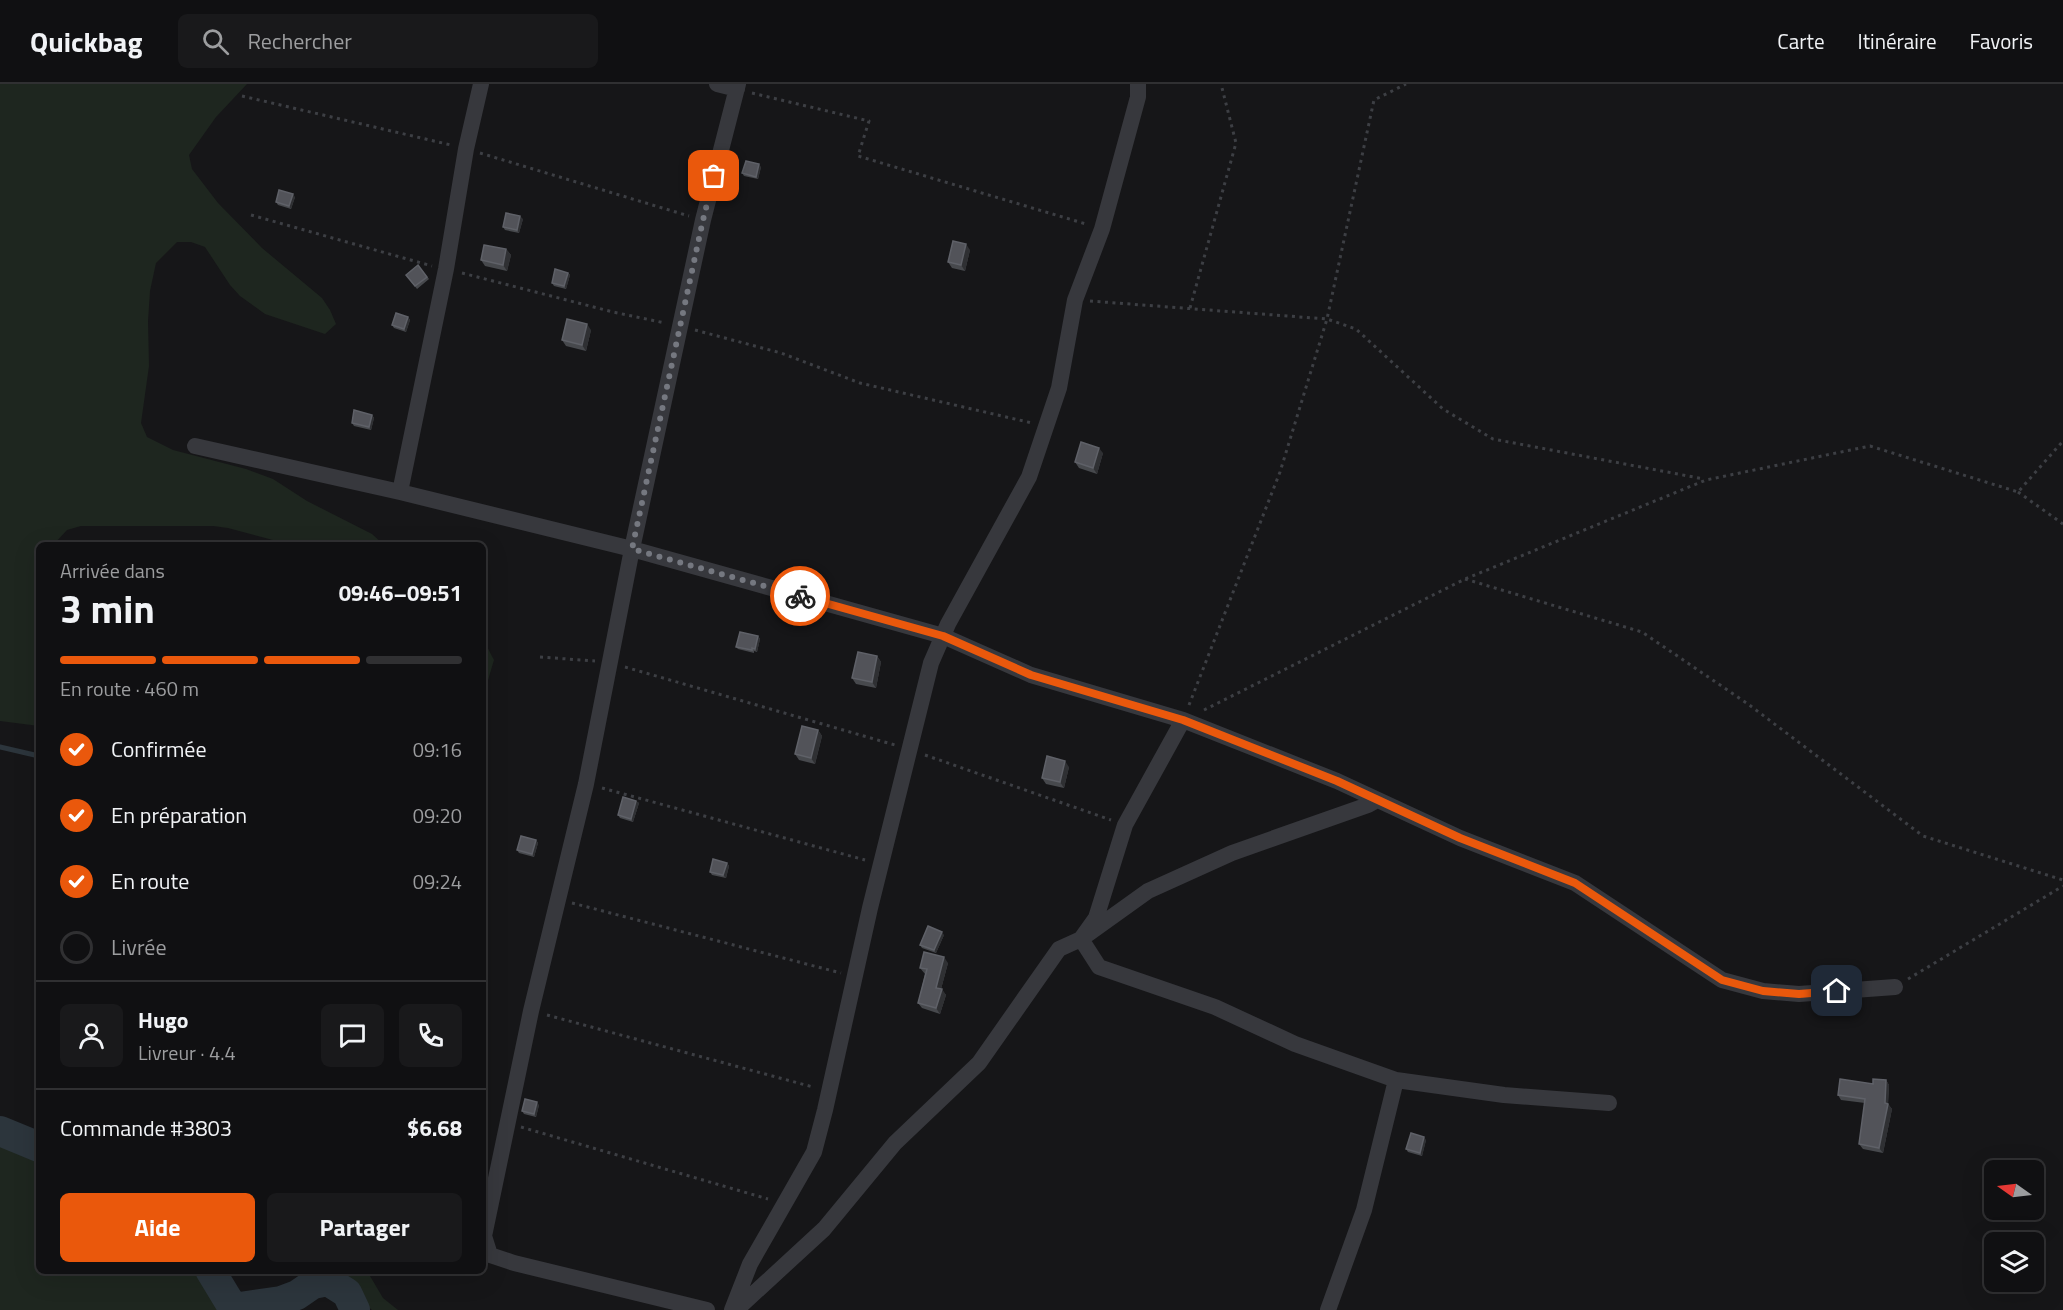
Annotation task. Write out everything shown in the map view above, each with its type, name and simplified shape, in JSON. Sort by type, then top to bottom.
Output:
[{"type":"street","points":[[400,492],[446,269],[466,149],[481,84]]},
{"type":"street","points":[[486,1227],[531,1011],[586,783],[632,549],[703,220],[737,87],[717,84]]},
{"type":"street","points":[[734,1310],[750,1264],[814,1152],[881,864],[931,663],[943,636],[1029,477],[1059,388],[1075,300],[1102,229],[1138,96],[1138,84]]},
{"type":"street","points":[[195,446],[400,492],[632,549],[943,636],[1031,675],[1183,720],[1337,781],[1460,838],[1575,883],[1722,980],[1763,991],[1799,994],[1895,987]]},
{"type":"street","points":[[1081,939],[1096,918],[1125,825],[1183,720]]},
{"type":"street","points":[[734,1310],[824,1229],[895,1143],[979,1063],[1059,949],[1081,939],[1148,891],[1232,853],[1377,800]]},
{"type":"street","points":[[1081,939],[1099,968],[1215,1007],[1295,1044],[1395,1080],[1504,1095],[1609,1103]]},
{"type":"street","points":[[1328,1310],[1364,1210],[1395,1080]]},
{"type":"street","points":[[486,1242],[490,1255],[514,1263],[707,1310]]},
{"type":"path","points":[[1190,308],[1236,143],[1221,84]]},
{"type":"path","points":[[1183,720],[1280,472],[1327,319],[1374,100],[1406,84]]},
{"type":"path","points":[[737,87],[869,122],[858,156],[1102,229]]},
{"type":"path","points":[[251,215],[446,269],[781,353],[860,383],[1046,427]]},
{"type":"path","points":[[1075,300],[1327,319],[1356,329],[1443,409],[1493,439],[1706,480]]},
{"type":"path","points":[[2018,492],[2063,441]]},
{"type":"path","points":[[1183,720],[1464,579],[1706,480],[1870,446],[2018,492],[2063,524]]},
{"type":"path","points":[[1464,579],[1642,632],[1748,704],[1923,836],[2063,880]]},
{"type":"path","points":[[540,657],[611,662],[910,749],[1125,825]]},
{"type":"path","points":[[586,783],[881,864]]},
{"type":"path","points":[[1895,987],[2063,886]]},
{"type":"path","points":[[558,900],[855,977]]},
{"type":"path","points":[[531,1011],[829,1091]]},
{"type":"path","points":[[508,1123],[784,1204]]},
{"type":"shaded area","points":[[0,84],[247,84],[216,117],[189,155],[192,169],[218,203],[262,248],[322,298],[336,324],[325,334],[265,314],[240,296],[230,285],[205,247],[191,242],[177,242],[156,263],[150,291],[149,366],[141,423],[147,437],[173,450],[246,469],[273,479],[307,501],[372,534],[381,542],[280,542],[213,526],[81,526],[67,530],[56,542],[36,542],[36,726],[0,721]]},
{"type":"shaded area","points":[[486,645],[494,660],[486,687]]},
{"type":"shaded area","points":[[0,1137],[36,1159],[36,1274],[194,1274],[214,1299],[229,1310],[0,1310]]},
{"type":"shaded area","points":[[334,1274],[369,1274],[383,1298],[398,1310],[372,1310],[333,1276]]},
{"type":"building","points":[[746,161],[759,164],[756,177],[742,173]]},
{"type":"building","points":[[279,190],[293,194],[289,206],[276,202]]},
{"type":"building","points":[[506,213],[520,216],[517,230],[503,227]]},
{"type":"building","points":[[953,241],[966,244],[961,265],[948,262]]},
{"type":"building","points":[[484,245],[506,249],[503,265],[481,260]]},
{"type":"building","points":[[418,265],[427,277],[415,286],[406,275]]},
{"type":"building","points":[[555,269],[568,273],[564,286],[552,283]]},
{"type":"building","points":[[396,313],[408,317],[404,329],[392,325]]},
{"type":"building","points":[[567,319],[587,324],[582,345],[562,340]]},
{"type":"building","points":[[354,410],[372,415],[369,427],[352,423]]},
{"type":"building","points":[[1081,442],[1099,448],[1093,468],[1075,462]]},
{"type":"building","points":[[740,632],[758,636],[755,649],[736,647]]},
{"type":"building","points":[[858,652],[877,656],[872,682],[852,678]]},
{"type":"building","points":[[802,726],[818,730],[811,758],[795,754]]},
{"type":"building","points":[[1047,756],[1065,761],[1060,782],[1042,778]]},
{"type":"building","points":[[623,797],[636,801],[631,819],[618,815]]},
{"type":"building","points":[[521,836],[536,840],[532,854],[517,850]]},
{"type":"building","points":[[713,859],[727,863],[723,875],[710,872]]},
{"type":"building","points":[[928,926],[942,932],[934,950],[920,945]]},
{"type":"building","points":[[924,952],[944,957],[936,988],[942,989],[936,1008],[918,1003],[927,969],[920,968]]},
{"type":"building","points":[[1840,1079],[1873,1084],[1873,1079],[1886,1080],[1885,1103],[1888,1104],[1879,1148],[1859,1144],[1865,1099],[1838,1095]]},
{"type":"building","points":[[525,1099],[537,1102],[534,1114],[522,1111]]},
{"type":"building","points":[[1411,1133],[1424,1137],[1420,1153],[1406,1149]]},
{"type":"waterway","points":[[0,747],[36,755]]},
{"type":"waterway","points":[[0,1131],[36,1146]]},
{"type":"waterway","points":[[212,1274],[233,1308],[281,1301],[297,1295],[313,1284],[328,1281],[347,1293],[355,1310]]},
{"type":"way so far","points":[[714,176],[632,549],[800,596]]},
{"type":"route","points":[[800,596],[943,636],[1031,675],[1183,720],[1337,781],[1460,838],[1575,883],[1722,980],[1763,991],[1799,994],[1837,991]]}]
